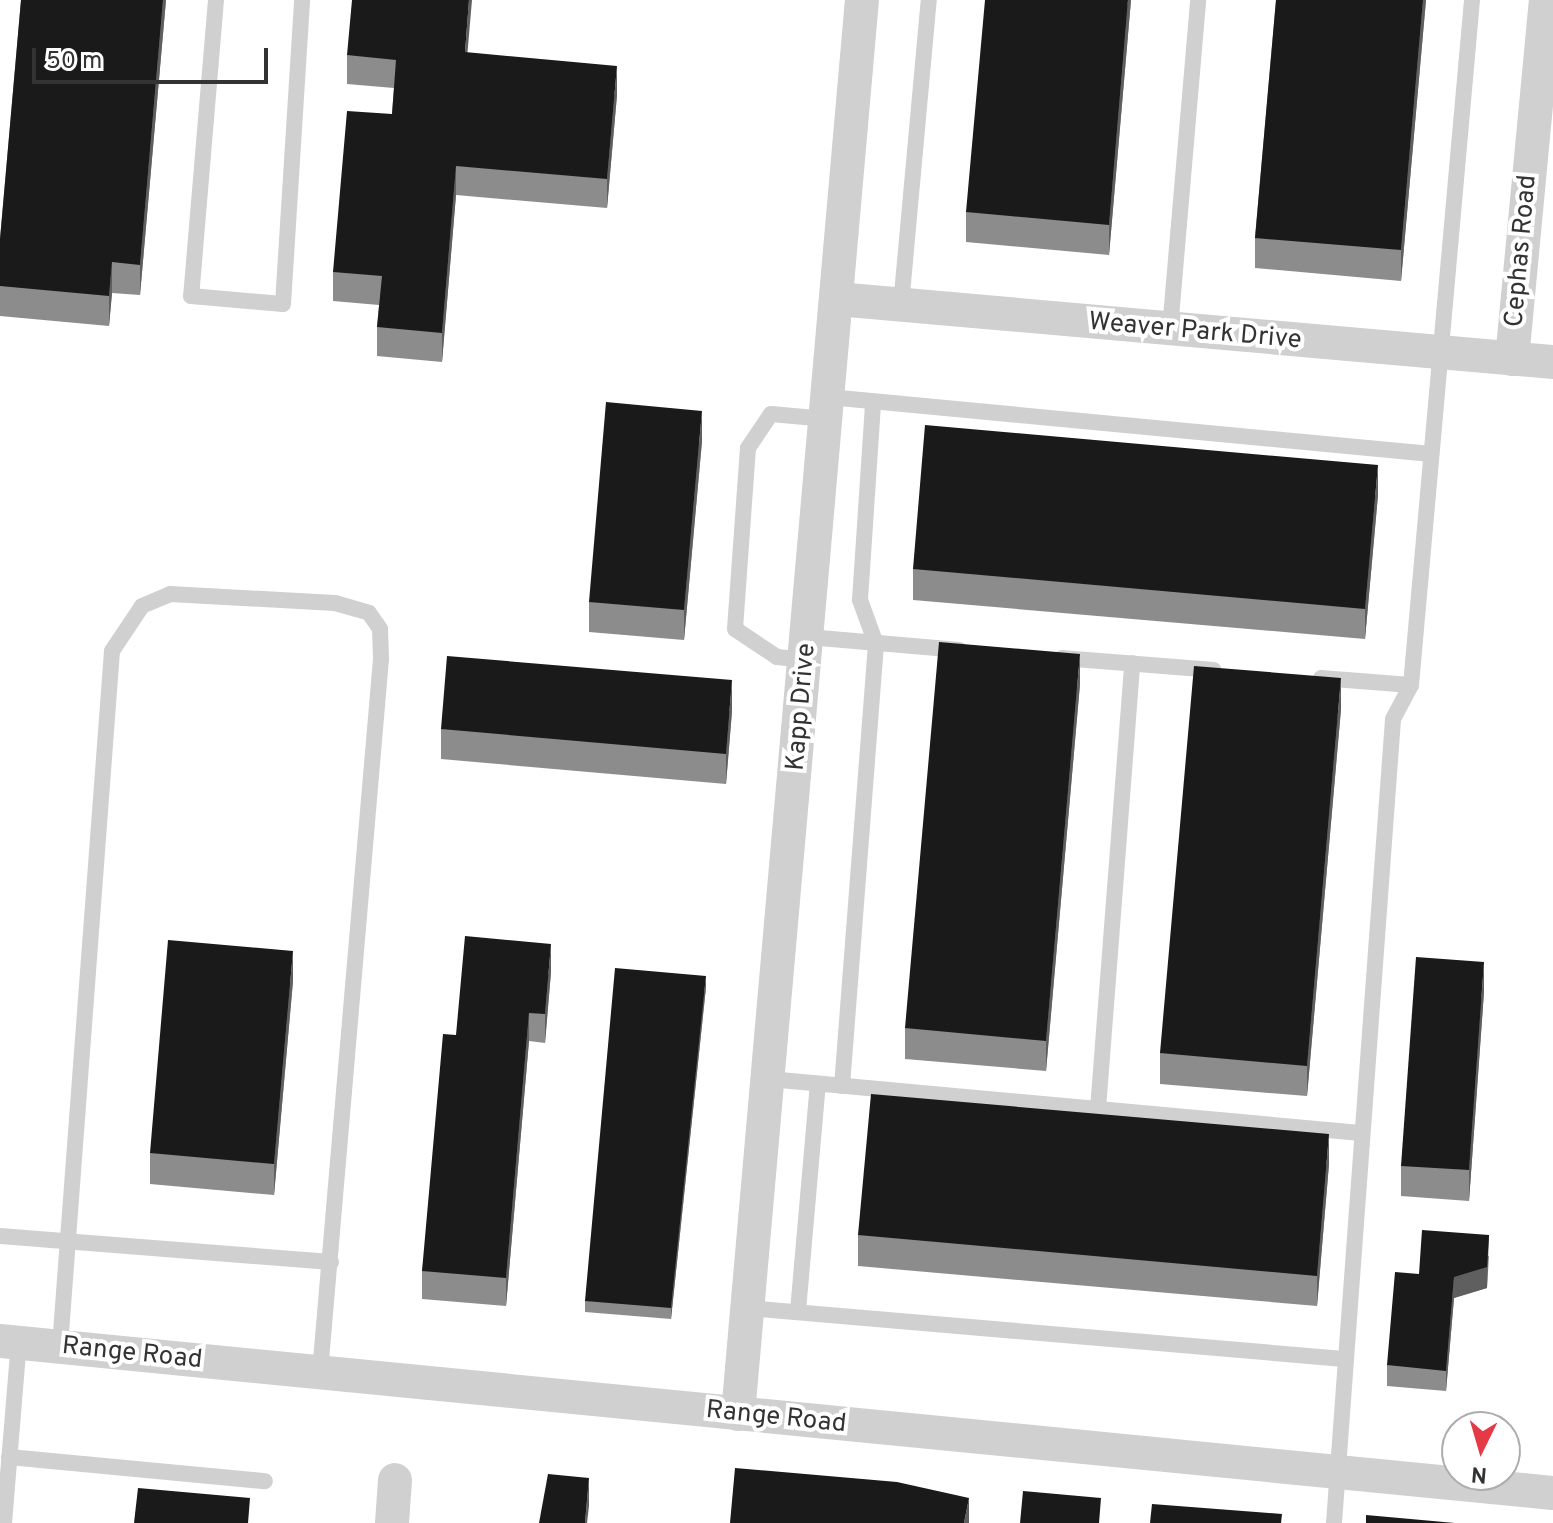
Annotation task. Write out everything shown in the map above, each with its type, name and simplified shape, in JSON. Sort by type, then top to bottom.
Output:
[{"type":"street","name":"Kapp Drive","points":[[738,1414],[862,0]]},
{"type":"street","name":"Cephas Road","points":[[1512,359],[1546,0]]},
{"type":"street","name":"Weaver Park Drive","points":[[837,299],[1553,362]]},
{"type":"street","name":"Range Road","points":[[9,1341],[1553,1493]]},
{"type":"street","points":[[392,1523],[395,1480]]},
{"type":"lane","points":[[216,0],[191,296],[283,304],[302,0]]},
{"type":"lane","points":[[901,305],[929,0]]},
{"type":"lane","points":[[1170,329],[1198,0]]},
{"type":"lane","points":[[1334,1523],[1393,719],[1411,685],[1438,354],[1472,0]]},
{"type":"lane","points":[[981,652],[876,644],[807,648],[777,657],[735,629],[748,448],[771,414],[873,402],[1431,454]]},
{"type":"lane","points":[[842,1086],[876,644],[860,600],[873,402]]},
{"type":"lane","points":[[60,1346],[112,651],[142,606],[170,594],[335,603],[369,613],[380,629],[381,659],[320,1372]]},
{"type":"lane","points":[[1041,657],[1240,672]]},
{"type":"lane","points":[[1098,1109],[1132,663]]},
{"type":"lane","points":[[1302,676],[1411,685]]},
{"type":"lane","points":[[769,1079],[1361,1133]]},
{"type":"lane","points":[[798,1311],[818,1084]]},
{"type":"lane","points":[[0,1236],[331,1262]]},
{"type":"lane","points":[[748,1308],[1344,1359]]},
{"type":"lane","points":[[4,1523],[9,1457],[9,1341]]},
{"type":"lane","points":[[9,1457],[265,1481]]},
{"type":"building","points":[[21,0],[163,0],[140,265],[112,262],[109,296],[0,286],[0,239]]},
{"type":"building","points":[[352,0],[469,0],[465,52],[617,66],[607,179],[456,166],[442,333],[377,327],[382,276],[333,272],[347,111],[392,114],[396,60],[347,55]]},
{"type":"building","points":[[985,0],[1128,0],[1109,225],[966,212]]},
{"type":"building","points":[[1276,0],[1423,0],[1401,250],[1255,238]]},
{"type":"building","points":[[606,402],[702,411],[684,610],[589,602]]},
{"type":"building","points":[[925,425],[1378,465],[1365,609],[913,569]]},
{"type":"building","points":[[939,642],[1080,654],[1046,1041],[905,1028]]},
{"type":"building","points":[[447,656],[732,680],[726,754],[441,729]]},
{"type":"building","points":[[1194,666],[1341,678],[1307,1066],[1160,1053]]},
{"type":"building","points":[[465,936],[551,944],[545,1014],[529,1013],[506,1278],[422,1271],[443,1034],[456,1035]]},
{"type":"building","points":[[168,940],[293,951],[274,1164],[150,1153]]},
{"type":"building","points":[[1416,957],[1484,962],[1469,1170],[1401,1166]]},
{"type":"building","points":[[615,968],[706,976],[671,1308],[585,1301]]},
{"type":"building","points":[[871,1094],[1329,1134],[1317,1276],[858,1235]]},
{"type":"building","points":[[1422,1230],[1489,1235],[1487,1267],[1454,1277],[1446,1371],[1387,1365],[1395,1272],[1419,1274]]},
{"type":"building","points":[[735,1468],[897,1482],[969,1498],[964,1523],[730,1523]]},
{"type":"building","points":[[548,1474],[589,1478],[585,1523],[539,1523]]},
{"type":"building","points":[[138,1488],[250,1498],[248,1523],[134,1523]]},
{"type":"building","points":[[1023,1491],[1101,1498],[1099,1523],[1020,1523]]},
{"type":"building","points":[[1152,1504],[1282,1514],[1281,1523],[1150,1523]]},
{"type":"building","points":[[1366,1515],[1455,1523],[1366,1523]]}]
